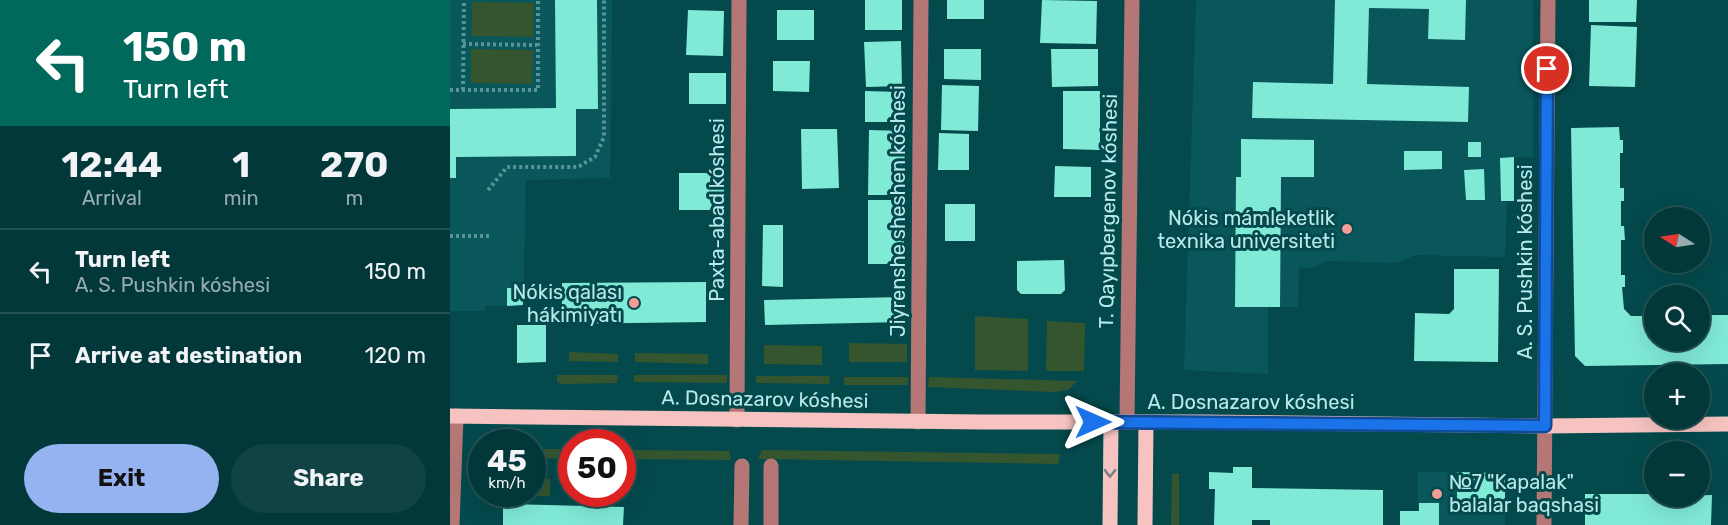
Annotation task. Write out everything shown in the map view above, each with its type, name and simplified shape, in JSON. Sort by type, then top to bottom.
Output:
[{"type":"main road","name":"A. Dosnazarov kóshesi","points":[[453,416],[1545,426],[1728,424]]},
{"type":"main road","name":"T. Qayıpbergenov kóshesi","points":[[1110,525],[1119,422]]},
{"type":"main road","points":[[1145,525],[1146,422]]},
{"type":"street","name":"Paxta-abad kóshesi","points":[[737,420],[739,0]]},
{"type":"street","name":"Jiyrenshe sheshen kóshesi","points":[[918,422],[921,0]]},
{"type":"street","name":"T. Qayıpbergenov kóshesi","points":[[1119,422],[1132,0]]},
{"type":"street","name":"A. S. Pushkin kóshesi","points":[[1544,525],[1548,0]]},
{"type":"street","points":[[452,525],[453,416]]},
{"type":"street","points":[[741,525],[742,466]]},
{"type":"street","points":[[771,466],[771,525]]},
{"type":"path","points":[[463,90],[464,0]]},
{"type":"path","points":[[450,90],[538,90],[538,0]]},
{"type":"path","points":[[488,190],[507,167],[578,167],[595,157],[604,136],[604,0]]},
{"type":"path","points":[[463,44],[538,45]]},
{"type":"path","points":[[450,236],[490,236]]},
{"type":"shaded area","points":[[450,0],[612,0],[610,178],[526,180],[523,305],[485,306],[485,311],[450,311]]},
{"type":"shaded area","points":[[1196,0],[1533,0],[1533,157],[1500,158],[1501,201],[1507,202],[1505,257],[1415,255],[1397,263],[1327,261],[1312,268],[1299,267],[1298,307],[1268,307],[1268,374],[1184,370]]},
{"type":"shaded area","name":"№7 \"Kapalak\" balalar baqshasi","points":[[1418,472],[1457,472],[1457,505],[1505,505],[1505,525],[1418,525]]},
{"type":"green space","points":[[472,2],[534,3],[533,37],[472,36]]},
{"type":"green space","points":[[471,49],[533,50],[532,84],[471,83]]},
{"type":"green space","points":[[975,316],[1028,319],[1028,371],[975,370]]},
{"type":"green space","points":[[1047,321],[1085,323],[1084,371],[1046,371]]},
{"type":"green space","points":[[849,343],[907,344],[907,362],[849,362]]},
{"type":"green space","points":[[764,345],[822,346],[822,365],[764,364]]},
{"type":"green space","points":[[569,352],[618,354],[618,362],[569,361]]},
{"type":"green space","points":[[635,353],[708,354],[708,364],[635,362]]},
{"type":"green space","points":[[557,375],[618,375],[617,383],[562,384],[557,382]]},
{"type":"green space","points":[[634,375],[727,375],[727,383],[634,382]]},
{"type":"green space","points":[[756,376],[830,376],[829,384],[756,383]]},
{"type":"green space","points":[[844,377],[908,377],[908,385],[844,385]]},
{"type":"green space","points":[[929,377],[1077,381],[1068,390],[1054,392],[928,387]]},
{"type":"green space","points":[[546,449],[558,449],[558,459],[546,458]]},
{"type":"green space","points":[[636,450],[729,451],[731,460],[636,459]]},
{"type":"green space","points":[[762,450],[1060,454],[1058,464],[758,459]]},
{"type":"green space","points":[[1179,473],[1179,525],[1171,525],[1172,474]]},
{"type":"green space","points":[[546,479],[550,479],[550,496],[546,496]]},
{"type":"building","points":[[555,0],[597,0],[598,109],[576,109],[576,156],[456,157],[456,178],[450,178],[450,109],[556,108]]},
{"type":"building","points":[[865,0],[902,0],[902,30],[865,30]]},
{"type":"building","points":[[947,0],[984,0],[984,19],[947,19]]},
{"type":"building","points":[[1042,0],[1097,1],[1096,44],[1040,43]]},
{"type":"building","points":[[1335,0],[1466,0],[1465,40],[1428,39],[1429,9],[1369,8],[1367,84],[1469,87],[1468,122],[1252,118],[1253,82],[1333,84]]},
{"type":"building","points":[[1589,0],[1637,0],[1636,22],[1589,22]]},
{"type":"building","points":[[688,10],[724,11],[723,56],[686,55]]},
{"type":"building","points":[[777,10],[814,10],[814,40],[777,40]]},
{"type":"building","points":[[1591,25],[1637,27],[1635,87],[1589,86]]},
{"type":"building","points":[[901,41],[902,86],[866,87],[864,42]]},
{"type":"building","points":[[944,49],[981,49],[981,80],[944,79]]},
{"type":"building","points":[[1051,49],[1098,49],[1098,86],[1052,87]]},
{"type":"building","points":[[773,61],[810,61],[809,92],[773,91]]},
{"type":"building","points":[[689,73],[726,73],[726,104],[689,104]]},
{"type":"building","points":[[942,85],[979,86],[978,131],[941,130]]},
{"type":"building","points":[[865,91],[902,92],[901,122],[865,122]]},
{"type":"building","points":[[1063,91],[1100,91],[1100,150],[1063,149]]},
{"type":"building","points":[[1619,127],[1620,140],[1623,140],[1623,153],[1620,153],[1620,188],[1624,188],[1624,201],[1621,201],[1621,226],[1624,226],[1625,240],[1621,240],[1621,275],[1625,275],[1625,287],[1622,287],[1624,309],[1631,316],[1644,316],[1644,351],[1710,351],[1710,315],[1728,315],[1728,364],[1644,363],[1644,365],[1585,366],[1575,356],[1571,128]]},
{"type":"building","points":[[801,129],[837,129],[839,188],[802,189]]},
{"type":"building","points":[[869,130],[905,131],[904,195],[868,195]]},
{"type":"building","points":[[939,133],[969,134],[969,170],[938,170]]},
{"type":"building","points":[[1241,139],[1314,140],[1314,177],[1281,177],[1280,307],[1235,307],[1236,177],[1241,177]]},
{"type":"building","points":[[1468,142],[1481,142],[1481,157],[1468,157]]},
{"type":"building","points":[[1404,151],[1442,151],[1442,169],[1404,170]]},
{"type":"building","points":[[1514,157],[1514,201],[1501,201],[1500,158]]},
{"type":"building","points":[[1055,166],[1091,167],[1091,197],[1054,197]]},
{"type":"building","points":[[1484,169],[1485,200],[1466,200],[1464,170]]},
{"type":"building","points":[[679,173],[724,173],[724,210],[679,210]]},
{"type":"building","points":[[868,200],[904,200],[904,264],[868,264]]},
{"type":"building","points":[[945,204],[975,204],[975,241],[945,241]]},
{"type":"building","points":[[763,225],[783,225],[783,287],[762,286]]},
{"type":"building","points":[[1064,260],[1065,290],[1061,294],[1021,294],[1017,290],[1017,261]]},
{"type":"building","points":[[1454,269],[1499,269],[1498,362],[1414,361],[1415,313],[1449,314],[1454,309]]},
{"type":"building","name":"Nókis qalası hákimiyatı","points":[[706,282],[706,322],[562,324],[562,283]]},
{"type":"building","points":[[507,288],[523,288],[523,305],[507,306]]},
{"type":"building","points":[[903,297],[904,322],[765,325],[764,300]]},
{"type":"building","points":[[517,325],[546,325],[546,362],[517,363]]},
{"type":"building","points":[[1233,467],[1252,467],[1252,488],[1383,490],[1383,525],[1270,525],[1270,520],[1252,520],[1252,525],[1214,525],[1215,489],[1209,489],[1209,472],[1233,473]]},
{"type":"building","points":[[1457,472],[1505,473],[1505,505],[1457,505]]},
{"type":"building","points":[[1585,494],[1644,494],[1644,507],[1710,507],[1710,495],[1712,495],[1711,525],[1585,525]]},
{"type":"building","points":[[1419,503],[1439,503],[1439,525],[1400,525],[1400,511],[1419,511]]},
{"type":"building","points":[[546,505],[624,507],[623,525],[503,525],[503,507],[546,507]]},
{"type":"place","name":"Nókis mámleketlik texnika universiteti","points":[[1347,229]]},
{"type":"place","name":"Nókis qalası hákimiyatı","points":[[634,303]]},
{"type":"place","name":"№7 \"Kapalak\" balalar baqshasi","points":[[1437,494]]},
{"type":"route","points":[[1093,422],[1545,426],[1547,69]]}]
